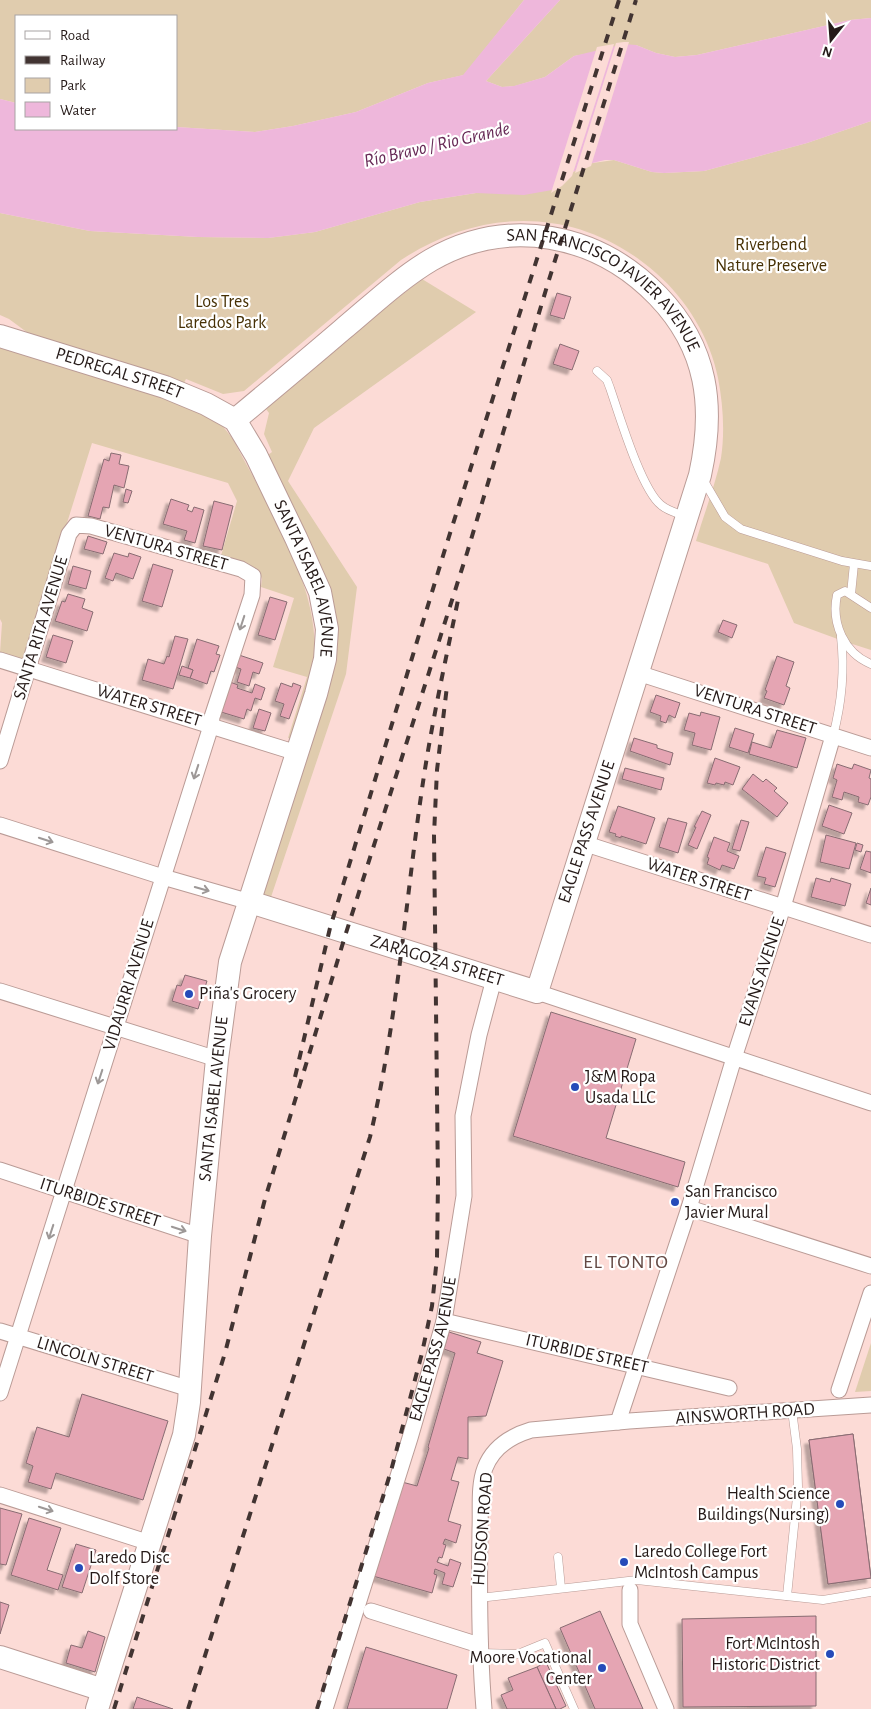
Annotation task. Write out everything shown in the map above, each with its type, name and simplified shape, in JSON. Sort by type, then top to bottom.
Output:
[{"type":"street","name":"SAN FRANCISCO JAVIER AVENUE","points":[[235,420],[398,284],[430,260],[456,248],[485,238],[514,234],[543,236],[578,244],[607,256],[634,273],[664,301],[684,329],[700,364],[707,397],[708,436],[700,474],[638,673]]},
{"type":"street","name":"PEDREGAL STREET","points":[[0,336],[165,387],[206,404],[235,420]]},
{"type":"street","name":"SANTA ISABEL AVENUE","points":[[100,1699],[182,1442],[187,1417],[200,1236],[217,1059],[230,962],[298,753],[325,659],[327,629],[320,592],[256,455],[235,420]]},
{"type":"street","name":"VENTURA STREET","points":[[76,525],[91,526],[241,569],[254,576]]},
{"type":"street","name":"SANTA RITA AVENUE","points":[[0,761],[69,534],[76,525]]},
{"type":"street","name":"VIDAURRI AVENUE","points":[[0,1393],[252,595],[254,576]]},
{"type":"street","name":"WATER STREET","points":[[0,660],[298,753]]},
{"type":"street","name":"VENTURA STREET","points":[[638,673],[871,748]]},
{"type":"street","name":"EAGLE PASS AVENUE","points":[[537,992],[638,673]]},
{"type":"street","name":"EVANS AVENUE","points":[[618,1422],[689,1208],[734,1058],[783,907],[833,736]]},
{"type":"street","name":"ZARAGOZA STREET","points":[[0,825],[163,878],[250,902],[537,992],[871,1102]]},
{"type":"street","name":"WATER STREET","points":[[583,843],[871,936]]},
{"type":"street","name":"EAGLE PASS AVENUE","points":[[326,1709],[410,1438],[444,1321],[464,1196],[463,1116],[478,1035],[494,979]]},
{"type":"street","points":[[0,991],[217,1059]]},
{"type":"street","name":"ITURBIDE STREET","points":[[0,1170],[200,1236]]},
{"type":"street","points":[[689,1208],[871,1266]]},
{"type":"street","points":[[839,1390],[871,1293]]},
{"type":"street","name":"ITURBIDE STREET","points":[[444,1321],[638,1365],[729,1388]]},
{"type":"street","name":"LINCOLN STREET","points":[[0,1331],[190,1389]]},
{"type":"street","name":"AINSWORTH ROAD","points":[[618,1422],[871,1405]]},
{"type":"street","name":"HUDSON ROAD","points":[[484,1709],[479,1649],[478,1598],[482,1479],[485,1468],[502,1444],[516,1435],[531,1430],[618,1422]]},
{"type":"street","points":[[0,1494],[150,1543]]},
{"type":"street","points":[[630,1590],[630,1624],[666,1709]]},
{"type":"street","points":[[371,1611],[479,1649]]},
{"type":"street","points":[[0,1657],[100,1699]]},
{"type":"lane","points":[[597,371],[607,380],[632,453],[651,494],[660,505],[687,517]]},
{"type":"lane","points":[[700,474],[725,517],[741,529],[810,552],[854,564],[871,566]]},
{"type":"lane","points":[[850,594],[854,564]]},
{"type":"lane","points":[[833,736],[839,714],[844,673],[841,637],[834,609],[837,596],[845,591],[871,608]]},
{"type":"lane","points":[[841,637],[855,654],[871,664]]},
{"type":"lane","points":[[787,1596],[798,1487],[797,1449],[792,1410]]},
{"type":"lane","points":[[558,1557],[561,1588]]},
{"type":"lane","points":[[478,1598],[637,1580],[826,1600],[871,1592]]},
{"type":"lane","points":[[479,1649],[518,1654],[545,1644],[574,1709]]},
{"type":"green space","points":[[0,0],[524,0],[464,75],[428,83],[356,112],[293,126],[255,132],[178,127],[178,15],[15,15],[15,103],[0,99]]},
{"type":"green space","points":[[560,0],[871,0],[871,18],[850,20],[697,55],[675,57],[656,53],[636,45],[574,56],[545,77],[515,86],[502,87],[486,81]]},
{"type":"green space","points":[[871,121],[871,650],[794,623],[768,564],[696,541],[721,458],[722,408],[714,363],[703,334],[678,295],[656,273],[627,251],[596,235],[564,225],[531,221],[498,223],[465,230],[432,242],[401,260],[244,391],[223,394],[186,379],[184,383],[32,336],[9,319],[0,315],[0,213],[90,231],[198,237],[268,238],[315,232],[420,202],[476,193],[494,193],[573,172],[584,165],[593,163],[614,160],[652,172],[664,173],[704,171],[807,143]]},
{"type":"green space","points":[[422,279],[476,312],[314,428],[288,481],[357,587],[346,674],[270,900],[261,897],[334,657],[268,455],[272,452],[264,434],[269,413],[266,409],[369,321]]},
{"type":"green space","points":[[0,345],[170,396],[221,424],[233,439],[275,517],[300,574],[309,602],[314,631],[314,658],[308,689],[291,739],[288,738],[307,677],[273,667],[294,598],[261,587],[262,579],[259,572],[220,559],[237,501],[228,483],[92,443],[26,654],[23,658],[18,659],[0,653],[2,623],[0,619]]},
{"type":"green space","points":[[871,1343],[871,1391],[855,1392]]},
{"type":"water","name":"Río Bravo / Rio Grande","points":[[524,0],[560,0],[486,81],[502,87],[514,86],[545,77],[574,56],[624,44],[636,45],[656,53],[675,57],[697,55],[850,20],[871,18],[871,121],[807,143],[704,171],[652,172],[614,160],[605,160],[584,165],[552,190],[524,195],[476,193],[420,202],[315,232],[268,238],[198,237],[90,231],[0,213],[0,99],[15,103],[15,130],[178,130],[178,127],[255,132],[356,112],[428,83],[463,75]]},
{"type":"pier","points":[[629,42],[591,166],[575,173],[616,43]]},
{"type":"pier","points":[[614,44],[572,176],[551,193],[597,47]]},
{"type":"building","points":[[557,293],[571,297],[564,319],[550,315]]},
{"type":"building","points":[[560,344],[579,351],[572,370],[553,364]]},
{"type":"building","points":[[111,453],[121,455],[119,464],[129,466],[124,488],[114,485],[109,508],[103,507],[100,519],[88,516],[104,459],[109,461]]},
{"type":"building","points":[[126,489],[132,491],[128,503],[123,502]]},
{"type":"building","points":[[171,499],[189,505],[187,510],[192,512],[194,507],[204,510],[195,543],[184,540],[187,531],[163,524]]},
{"type":"building","points":[[214,501],[233,506],[222,550],[203,546]]},
{"type":"building","points":[[88,536],[107,542],[103,554],[84,549]]},
{"type":"building","points":[[114,553],[128,557],[129,553],[141,557],[133,579],[116,573],[113,581],[105,578]]},
{"type":"building","points":[[153,564],[173,570],[162,607],[142,601]]},
{"type":"building","points":[[73,566],[91,571],[86,589],[68,584]]},
{"type":"building","points":[[68,594],[85,599],[82,608],[93,612],[87,631],[55,621],[62,601],[65,602]]},
{"type":"building","points":[[270,597],[287,602],[275,640],[258,635]]},
{"type":"building","points":[[723,620],[737,625],[732,638],[718,632]]},
{"type":"building","points":[[53,635],[73,641],[66,663],[46,657]]},
{"type":"building","points":[[175,636],[188,639],[173,689],[142,680],[148,659],[164,664],[167,656],[169,657]]},
{"type":"building","points":[[197,639],[219,646],[216,654],[220,655],[214,672],[211,671],[207,684],[190,678],[193,670],[188,668]]},
{"type":"building","points":[[239,655],[263,663],[259,674],[253,672],[249,686],[237,682],[241,669],[235,667]]},
{"type":"building","points":[[777,656],[794,662],[786,686],[790,688],[784,705],[764,698]]},
{"type":"building","points":[[182,666],[193,670],[190,678],[179,675]]},
{"type":"building","points":[[230,682],[238,685],[237,688],[252,693],[255,684],[265,688],[261,700],[255,698],[251,711],[247,709],[244,719],[221,712]]},
{"type":"building","points":[[281,683],[292,687],[293,683],[301,686],[289,719],[280,716],[284,704],[275,701]]},
{"type":"building","points":[[656,695],[680,703],[675,718],[669,715],[666,723],[660,721],[661,716],[650,712]]},
{"type":"building","points":[[259,709],[271,713],[265,731],[253,728]]},
{"type":"building","points":[[701,712],[720,717],[711,750],[692,745],[695,733],[684,730],[689,713],[700,716]]},
{"type":"building","points":[[735,728],[754,734],[748,753],[729,747]]},
{"type":"building","points":[[777,730],[806,738],[797,768],[749,754],[752,742],[771,748]]},
{"type":"building","points":[[634,738],[657,745],[657,748],[673,753],[670,765],[630,751]]},
{"type":"building","points":[[715,758],[740,767],[733,785],[725,782],[724,785],[707,783]]},
{"type":"building","points":[[837,764],[852,769],[854,764],[871,770],[869,778],[871,779],[871,797],[868,805],[858,802],[859,797],[844,792],[842,800],[832,797],[837,780],[833,778]]},
{"type":"building","points":[[625,768],[664,778],[661,790],[622,779]]},
{"type":"building","points":[[753,774],[763,782],[766,779],[777,788],[774,791],[788,803],[777,817],[742,789]]},
{"type":"building","points":[[829,805],[852,813],[844,834],[822,826]]},
{"type":"building","points":[[618,806],[655,818],[646,844],[621,836],[621,838],[609,832]]},
{"type":"building","points":[[702,811],[711,815],[697,849],[688,845]]},
{"type":"building","points":[[668,818],[687,823],[678,853],[659,847]]},
{"type":"building","points":[[741,820],[749,822],[740,851],[732,849]]},
{"type":"building","points":[[826,835],[856,843],[849,869],[820,862]]},
{"type":"building","points":[[714,837],[730,843],[727,851],[739,856],[734,869],[722,865],[720,870],[707,864],[709,858],[707,857]]},
{"type":"building","points":[[857,843],[863,845],[861,852],[855,850]]},
{"type":"building","points":[[766,847],[786,853],[775,887],[764,884],[766,878],[757,876]]},
{"type":"building","points":[[866,851],[871,852],[871,873],[860,869]]},
{"type":"building","points":[[816,878],[830,882],[831,878],[851,884],[845,906],[811,897]]},
{"type":"building","points":[[871,888],[871,905],[866,903]]},
{"type":"building","name":"Piña's Grocery","points":[[185,975],[207,981],[198,1009],[172,1001],[177,985],[181,986]]},
{"type":"building","name":"J&M Ropa Usada LLC","points":[[551,1012],[636,1039],[606,1138],[685,1162],[678,1187],[513,1136]]},
{"type":"building","points":[[449,1332],[481,1342],[477,1353],[503,1361],[486,1416],[468,1417],[468,1459],[458,1457],[451,1480],[459,1482],[448,1521],[461,1525],[456,1543],[445,1539],[443,1544],[446,1545],[442,1558],[439,1557],[437,1562],[448,1566],[450,1559],[461,1563],[453,1587],[442,1584],[445,1573],[435,1569],[434,1574],[437,1575],[432,1593],[373,1576],[402,1482],[417,1486],[429,1448],[455,1353],[444,1349]]},
{"type":"building","points":[[82,1394],[168,1421],[143,1500],[56,1473],[51,1489],[28,1482],[33,1466],[26,1463],[37,1427],[69,1437]]},
{"type":"building","name":"Health Science Buildings(Nursing)","points":[[853,1434],[871,1578],[828,1584],[809,1440]]},
{"type":"building","name":"Health Science Buildings(Nursing)","points":[[853,1434],[871,1578],[828,1584],[809,1440]]},
{"type":"building","points":[[0,1508],[22,1514],[6,1565],[0,1564]]},
{"type":"building","points":[[29,1518],[61,1528],[47,1570],[63,1575],[58,1590],[11,1575]]},
{"type":"building","name":"Laredo Disc Dolf Store","points":[[76,1544],[96,1550],[82,1593],[62,1587]]},
{"type":"building","points":[[0,1602],[9,1605],[0,1634]]},
{"type":"building","name":"Moore Vocational Center","points":[[600,1611],[643,1709],[595,1709],[560,1628]]},
{"type":"building","points":[[816,1616],[816,1706],[683,1707],[682,1619]]},
{"type":"building","points":[[88,1631],[105,1637],[95,1672],[66,1663],[71,1645],[82,1648]]},
{"type":"building","points":[[366,1647],[457,1675],[447,1709],[347,1709]]},
{"type":"building","points":[[546,1662],[566,1706],[560,1709],[556,1709],[537,1667]]},
{"type":"building","name":"Moore Vocational Center","points":[[537,1667],[556,1709],[507,1709],[501,1695],[513,1690],[508,1678]]},
{"type":"building","points":[[137,1697],[173,1709],[133,1709]]},
{"type":"railway","points":[[295,1077],[330,928],[446,546],[619,0]]},
{"type":"railway","points":[[114,1709],[225,1353],[265,1199],[346,933],[467,553],[636,0]]},
{"type":"railway","points":[[188,1709],[370,1137],[394,1008],[426,765],[438,694],[458,600]]},
{"type":"railway","points":[[317,1709],[391,1471],[422,1353],[432,1306],[437,1257],[438,1182],[434,835],[437,770],[447,686]]},
{"type":"place","name":"Piña's Grocery","points":[[189,994]]},
{"type":"place","name":"J&M Ropa Usada LLC","points":[[575,1087]]},
{"type":"place","name":"San Francisco Javier Mural","points":[[675,1202]]},
{"type":"place","name":"Health Science Buildings(Nursing)","points":[[840,1504]]},
{"type":"place","name":"Laredo College Fort McIntosh Campus","points":[[624,1562]]},
{"type":"place","name":"Laredo Disc Dolf Store","points":[[79,1568]]},
{"type":"place","name":"Fort McIntosh Historic District","points":[[830,1654]]},
{"type":"place","name":"Moore Vocational Center","points":[[602,1668]]},
{"type":"district","name":"EL TONTO","points":[[626,1262]]},
{"type":"park label","name":"Riverbend Nature Preserve","points":[[771,255]]},
{"type":"park label","name":"Los Tres Laredos Park","points":[[222,312]]}]
